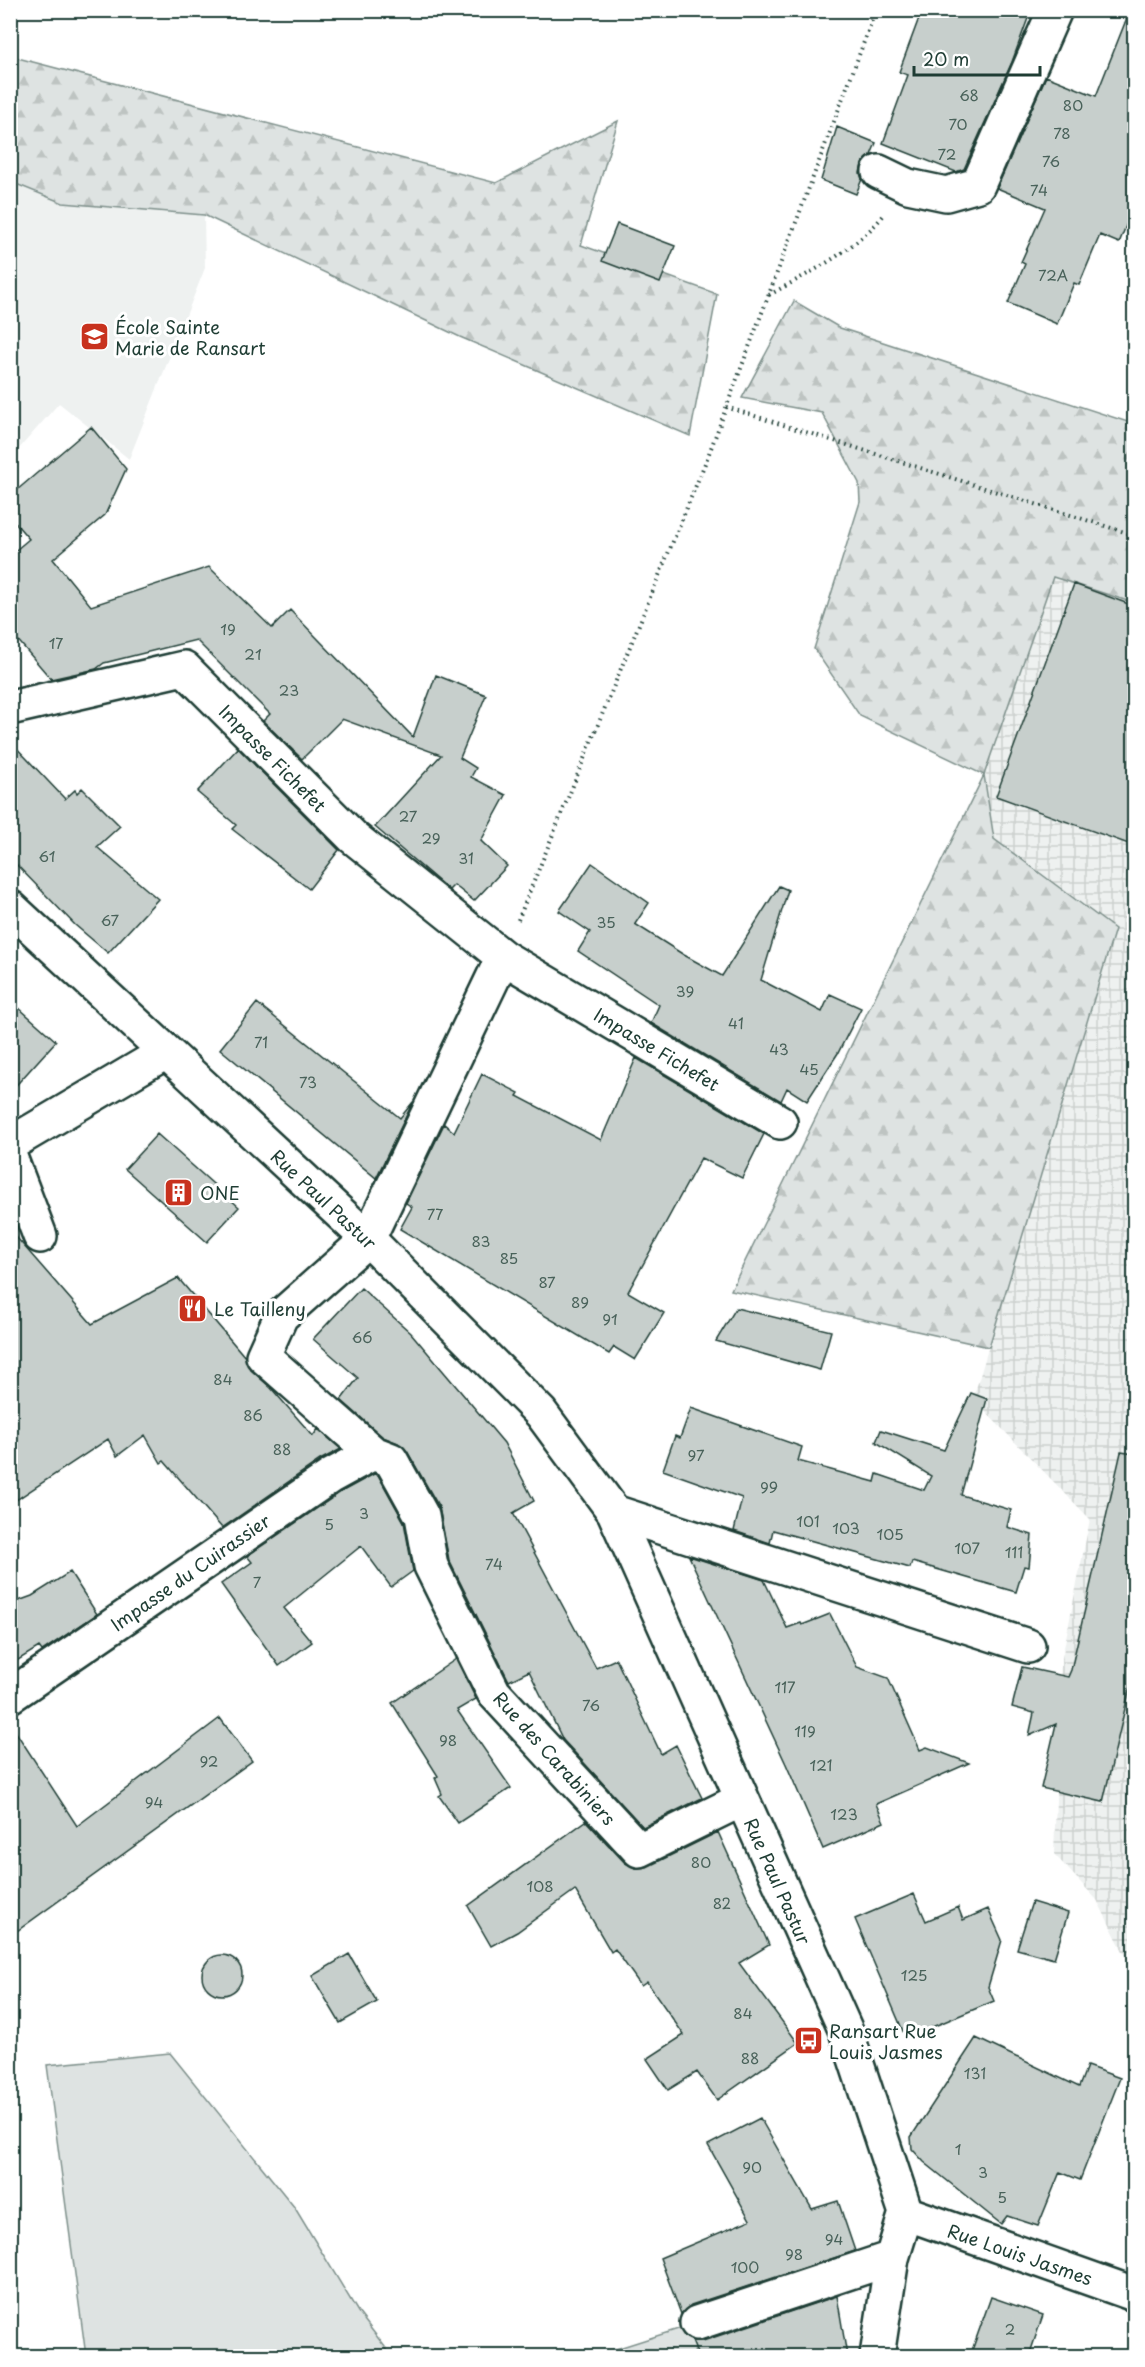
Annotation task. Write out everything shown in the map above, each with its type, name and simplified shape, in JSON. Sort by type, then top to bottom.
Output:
[{"type":"street","points":[[879,172],[908,186],[946,194],[978,185],[1055,10]]},
{"type":"street","name":"Impasse Fichefet","points":[[10,708],[184,668],[353,837],[502,957],[780,1122]]},
{"type":"street","name":"Rue Paul Pastur","points":[[10,908],[368,1239],[541,1413],[614,1512],[846,2031],[906,2213]]},
{"type":"street","points":[[368,1239],[502,957]]},
{"type":"street","points":[[10,1144],[166,1052]]},
{"type":"street","points":[[10,1157],[40,1236]]},
{"type":"street","name":"Rue des Carabiniers","points":[[368,1239],[281,1316],[263,1356],[373,1453],[391,1460],[422,1516],[430,1566],[494,1693],[639,1850],[741,1800]]},
{"type":"street","name":"Impasse du Cuirassier","points":[[10,1696],[322,1481],[373,1453]]},
{"type":"street","points":[[614,1512],[1028,1646]]},
{"type":"street","points":[[877,2356],[892,2258],[906,2213]]},
{"type":"street","name":"Rue Louis Jasmes","points":[[906,2213],[1134,2294]]},
{"type":"street","points":[[697,2323],[892,2258]]},
{"type":"path","points":[[502,957],[726,407],[876,10]]},
{"type":"path","points":[[769,295],[826,263],[869,232],[908,186]]},
{"type":"path","points":[[726,407],[1134,535]]},
{"type":"shaded area","name":"École Sainte Marie de Ransart","points":[[11,182],[63,203],[204,215],[205,268],[129,459],[59,403],[11,458]]},
{"type":"shaded area","points":[[1053,577],[1134,603],[1134,1963],[1127,1959],[1097,1900],[1054,1854],[1061,1663],[1090,1519],[973,1399],[1114,929],[994,839],[984,775]]},
{"type":"green space","points":[[10,56],[496,183],[618,121],[581,245],[717,294],[690,436],[460,337],[204,215],[63,203],[11,182]]},
{"type":"green space","points":[[794,301],[840,328],[1134,424],[1134,603],[1053,577],[984,775],[860,716],[814,649],[860,502],[859,483],[822,413],[742,398]]},
{"type":"green space","points":[[984,775],[994,839],[1115,929],[989,1347],[731,1290]]},
{"type":"green space","points":[[170,2053],[295,2208],[358,2312],[392,2356],[86,2356],[47,2065]]},
{"type":"green space","points":[[697,2323],[694,2356],[594,2356]]},
{"type":"building","points":[[922,10],[1031,10],[1012,62],[964,169],[956,172],[883,143],[908,75],[899,72]]},
{"type":"building","points":[[1130,10],[1134,10],[1134,206],[1119,243],[1100,235],[1079,285],[1074,283],[1057,324],[1008,303],[1025,264],[1021,262],[1045,208],[997,188],[1046,76],[1096,96]]},
{"type":"building","points":[[837,127],[876,143],[871,155],[862,164],[860,173],[862,179],[856,194],[821,180]]},
{"type":"building","points":[[617,224],[675,246],[660,283],[602,261]]},
{"type":"building","points":[[91,427],[126,469],[105,515],[53,559],[91,606],[209,567],[272,628],[290,610],[413,737],[436,675],[486,695],[460,758],[476,768],[471,777],[506,795],[481,841],[507,866],[474,901],[454,885],[449,890],[375,827],[441,755],[342,719],[302,759],[263,721],[270,714],[196,640],[104,663],[96,669],[51,679],[10,631],[10,555],[29,539],[10,517],[10,496]]},
{"type":"building","points":[[1074,584],[1134,606],[1134,846],[996,796]]},
{"type":"building","points":[[10,741],[65,799],[75,790],[77,793],[82,788],[120,826],[97,847],[158,899],[108,953],[75,925],[10,858]]},
{"type":"building","points":[[238,748],[339,850],[309,889],[232,829],[236,825],[197,792]]},
{"type":"building","points":[[592,863],[649,903],[635,924],[722,976],[779,886],[788,890],[761,980],[822,1012],[830,994],[861,1008],[838,1053],[807,1101],[787,1088],[781,1101],[651,1023],[659,1005],[578,951],[590,932],[559,911]]},
{"type":"building","points":[[10,1000],[56,1041],[10,1092]]},
{"type":"building","points":[[257,1003],[400,1118],[413,1102],[376,1178],[220,1049]]},
{"type":"building","points":[[636,1058],[764,1134],[742,1178],[701,1158],[628,1292],[664,1313],[635,1360],[614,1347],[609,1354],[400,1229],[412,1207],[406,1203],[444,1124],[454,1132],[482,1074],[519,1093],[517,1096],[601,1140]]},
{"type":"building","name":"ONE","points":[[157,1134],[239,1207],[207,1242],[125,1169]]},
{"type":"building","points":[[10,1230],[92,1324],[178,1278],[245,1357],[251,1370],[271,1388],[313,1436],[318,1429],[341,1449],[320,1460],[222,1528],[164,1461],[161,1463],[145,1435],[117,1456],[108,1439],[10,1504]]},
{"type":"building","points":[[361,1288],[411,1333],[504,1443],[534,1501],[513,1513],[596,1668],[616,1659],[661,1754],[676,1745],[702,1798],[643,1827],[563,1740],[529,1671],[509,1681],[449,1560],[439,1507],[407,1451],[398,1443],[383,1437],[341,1400],[358,1378],[313,1339]]},
{"type":"building","points":[[736,1308],[831,1331],[820,1370],[716,1341]]},
{"type":"building","points":[[971,1393],[987,1399],[961,1495],[1011,1510],[1007,1527],[1032,1535],[1029,1567],[1024,1566],[1016,1592],[912,1562],[910,1568],[773,1530],[770,1543],[734,1531],[742,1498],[663,1470],[675,1436],[680,1438],[691,1408],[802,1447],[798,1461],[875,1482],[877,1474],[924,1490],[931,1476],[876,1442],[881,1430],[944,1450]]},
{"type":"building","points":[[1121,1452],[1134,1454],[1134,1670],[1103,1802],[1041,1788],[1056,1724],[1029,1736],[1034,1713],[1012,1707],[1022,1667],[1068,1677],[1071,1670]]},
{"type":"building","points":[[374,1474],[378,1475],[404,1522],[413,1571],[391,1587],[361,1546],[284,1608],[312,1642],[279,1666],[221,1584],[252,1562],[247,1556],[341,1492]]},
{"type":"building","points":[[689,1556],[764,1580],[787,1628],[830,1614],[857,1667],[888,1678],[920,1750],[927,1747],[969,1763],[876,1804],[884,1822],[823,1849]]},
{"type":"building","points":[[70,1572],[97,1614],[42,1651],[39,1647],[10,1665],[10,1604],[32,1596]]},
{"type":"building","points":[[456,1659],[476,1699],[457,1710],[511,1788],[458,1823],[439,1796],[442,1794],[435,1778],[438,1776],[392,1703]]},
{"type":"building","points":[[220,1718],[252,1761],[10,1936],[10,1723],[77,1826]]},
{"type":"building","points":[[586,1821],[625,1863],[636,1868],[647,1867],[718,1832],[769,1945],[739,1963],[798,2043],[717,2100],[697,2072],[668,2090],[647,2059],[684,2035],[647,1982],[641,1986],[615,1949],[611,1952],[575,1890],[517,1932],[491,1946],[468,1906]]},
{"type":"building","points":[[914,1894],[926,1921],[958,1907],[963,1920],[988,1909],[1002,1940],[988,1987],[994,2001],[906,2038],[855,1919]]},
{"type":"building","points":[[1032,1902],[1068,1913],[1054,1959],[1017,1949]]},
{"type":"building","points":[[349,1954],[377,2002],[340,2023],[312,1976]]},
{"type":"building","points":[[222,1955],[230,1956],[236,1961],[241,1967],[241,1983],[236,1989],[230,1994],[222,1995],[214,1994],[208,1989],[203,1983],[202,1975],[203,1967],[208,1961],[214,1956]]},
{"type":"building","points":[[976,2038],[1079,2087],[1087,2066],[1120,2078],[1080,2180],[1060,2172],[1038,2226],[1007,2216],[1001,2224],[924,2162],[912,2149],[911,2137]]},
{"type":"building","points":[[760,2118],[812,2209],[838,2201],[855,2251],[691,2305],[681,2314],[660,2258],[750,2220],[708,2145]]},
{"type":"building","points":[[837,2296],[847,2356],[698,2356],[692,2341],[703,2341]]},
{"type":"building","points":[[991,2297],[1043,2315],[1029,2356],[970,2356]]},
{"type":"place","name":"École Sainte Marie de Ransart","points":[[94,336]]},
{"type":"place","name":"ONE","points":[[179,1192]]},
{"type":"place","name":"Le Tailleny","points":[[193,1308]]},
{"type":"place","name":"Ransart Rue Louis Jasmes","points":[[808,2040]]}]
